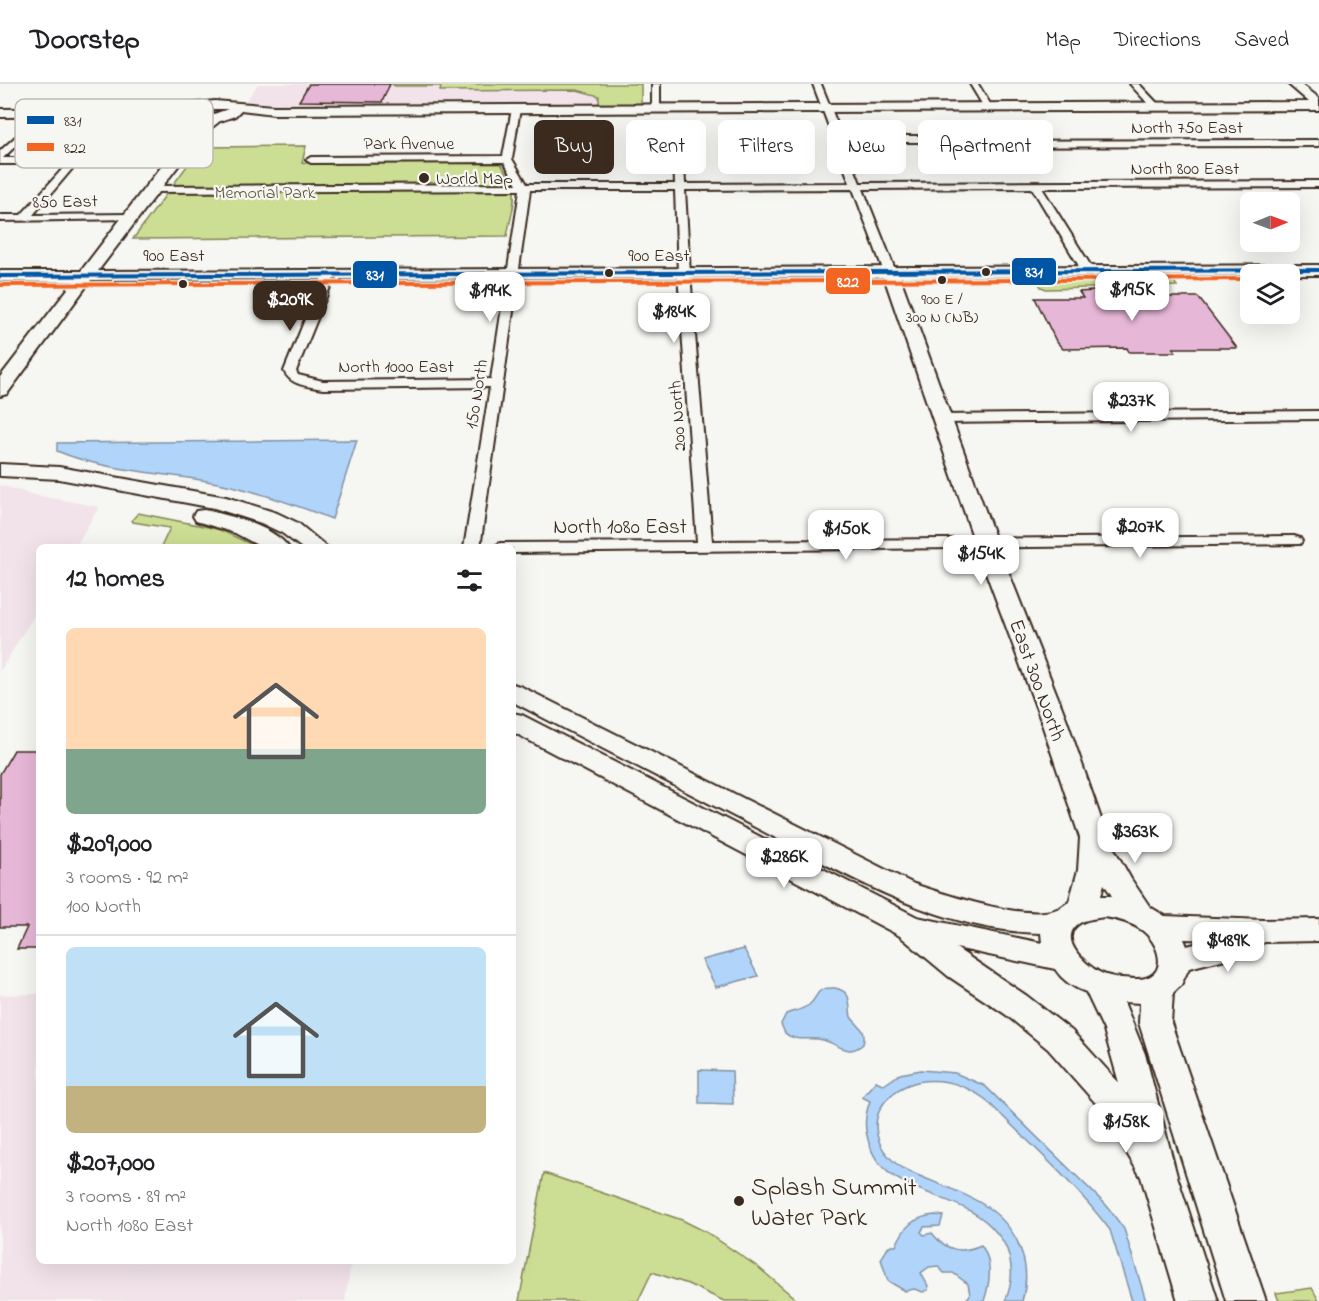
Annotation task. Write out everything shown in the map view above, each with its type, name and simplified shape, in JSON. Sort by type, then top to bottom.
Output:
[{"type":"street","points":[[656,84],[656,108]]},
{"type":"street","points":[[817,84],[831,120]]},
{"type":"street","points":[[974,84],[988,107]]},
{"type":"street","points":[[1134,84],[1155,106]]},
{"type":"street","points":[[1294,84],[1319,105]]},
{"type":"street","points":[[213,105],[274,110],[1319,105]]},
{"type":"street","points":[[213,108],[227,105]]},
{"type":"street","points":[[213,118],[227,105]]},
{"type":"street","points":[[516,109],[507,159],[524,187]]},
{"type":"street","points":[[0,113],[15,113]]},
{"type":"street","name":"North 750 East","points":[[906,139],[963,144],[1319,142]]},
{"type":"street","points":[[0,156],[15,142]]},
{"type":"street","name":"Park Avenue","points":[[311,160],[507,159]]},
{"type":"street","points":[[25,218],[69,168]]},
{"type":"street","points":[[0,390],[168,168]]},
{"type":"street","name":"200 North","points":[[679,174],[705,546]]},
{"type":"street","points":[[852,174],[890,272]]},
{"type":"street","name":"North 800 East","points":[[151,189],[1319,184]]},
{"type":"street","points":[[1035,185],[1088,271]]},
{"type":"street","name":"150 North","points":[[473,544],[526,192],[524,187]]},
{"type":"street","name":"850 East","points":[[0,218],[131,217]]},
{"type":"street","name":"900 East","points":[[0,276],[1319,270]]},
{"type":"street","name":"East 300 North","points":[[890,272],[986,543],[1053,718],[1093,836],[1119,885],[1149,921]]},
{"type":"street","name":"North 1000 East","points":[[328,275],[290,371],[297,380],[323,385],[496,383]]},
{"type":"street","points":[[942,419],[1319,415]]},
{"type":"street","points":[[0,470],[59,473],[218,502],[269,518],[290,528],[312,544]]},
{"type":"street","points":[[0,480],[53,484],[222,520],[265,538],[273,544]]},
{"type":"street","points":[[986,543],[1294,541]]},
{"type":"street","name":"North 1080 East","points":[[516,548],[986,543]]},
{"type":"street","points":[[516,694],[903,891],[942,905],[987,916],[1034,922],[1104,906],[1149,921],[1263,931],[1319,930]]},
{"type":"street","points":[[516,723],[909,927],[959,968],[1016,1005],[1060,1040],[1112,1098],[1159,1175]]},
{"type":"street","name":"East 300 North","points":[[1073,914],[1093,870],[1093,836]]},
{"type":"street","points":[[1073,914],[1056,933],[1062,959],[1080,978],[1099,987],[1121,992],[1147,991],[1166,974],[1263,931]]},
{"type":"street","points":[[1149,921],[1173,945],[1155,1023],[1246,1301]]},
{"type":"street","points":[[909,927],[1062,959]]},
{"type":"street","points":[[1099,987],[1113,1008],[1124,1042],[1159,1175],[1198,1301]]},
{"type":"shaded area","points":[[258,84],[641,84],[641,104],[247,104],[245,102]]},
{"type":"shaded area","points":[[0,485],[35,495],[99,507],[77,544],[36,544],[36,612],[0,671]]},
{"type":"shaded area","points":[[36,994],[36,1264],[351,1264],[345,1301],[0,1301],[0,995]]},
{"type":"green space","points":[[392,84],[641,84],[641,104],[599,104],[599,96],[577,90],[440,91],[441,86],[395,86]]},
{"type":"green space","name":"Memorial Park","points":[[306,146],[302,163],[499,161],[511,181],[514,197],[507,236],[133,239],[185,168],[213,168],[213,147]]},
{"type":"green space","points":[[1037,280],[1173,280],[1177,286],[1046,289],[1041,287]]},
{"type":"green space","points":[[138,513],[218,529],[250,544],[162,544],[170,528],[132,520]]},
{"type":"green space","points":[[544,1173],[682,1220],[706,1232],[758,1267],[798,1301],[724,1301],[688,1284],[652,1272],[638,1301],[519,1301]]},
{"type":"green space","points":[[1312,1288],[1319,1301],[1279,1301],[1276,1293]]},
{"type":"water","points":[[357,440],[332,519],[237,487],[97,464],[57,451],[57,443]]},
{"type":"water","points":[[744,949],[758,976],[716,987],[702,960]]},
{"type":"water","points":[[835,988],[847,995],[851,1017],[862,1029],[864,1035],[863,1044],[858,1048],[847,1050],[823,1040],[798,1039],[785,1033],[781,1024],[786,1014],[809,1005],[820,991]]},
{"type":"water","points":[[699,1070],[732,1071],[733,1104],[699,1103]]},
{"type":"water","points":[[921,1070],[955,1073],[985,1086],[1107,1206],[1124,1229],[1146,1301],[1132,1301],[1110,1230],[1096,1212],[985,1099],[957,1085],[931,1080],[909,1085],[891,1096],[879,1111],[876,1130],[883,1149],[902,1168],[977,1201],[1007,1225],[1020,1248],[1026,1274],[1022,1301],[1005,1301],[1010,1284],[1011,1267],[1007,1249],[996,1232],[982,1218],[965,1208],[909,1185],[892,1175],[879,1163],[870,1146],[866,1123],[870,1101],[862,1097],[876,1081],[884,1085],[900,1074]]},
{"type":"water","points":[[935,1215],[943,1216],[940,1226],[924,1227],[921,1232],[924,1235],[932,1233],[943,1244],[954,1249],[974,1248],[981,1245],[985,1251],[989,1272],[984,1301],[965,1301],[970,1295],[968,1284],[953,1273],[944,1273],[938,1266],[929,1267],[921,1273],[928,1286],[928,1290],[923,1292],[914,1289],[905,1291],[888,1281],[881,1259],[889,1246],[896,1246],[906,1228],[916,1220]]},
{"type":"building","points":[[309,84],[390,84],[382,102],[299,101]]},
{"type":"building","points":[[1124,289],[1146,291],[1150,297],[1198,297],[1237,348],[1173,348],[1176,352],[1129,352],[1127,348],[1063,349],[1056,341],[1035,298],[1083,298],[1079,292]]},
{"type":"building","points":[[14,750],[36,750],[36,949],[17,949],[27,927],[0,927],[0,774]]},
{"type":"transit line","name":"831","points":[[0,276],[1319,270]]},
{"type":"transit line","name":"822","points":[[0,285],[1240,279]]},
{"type":"place","name":"World Map","points":[[424,178]]},
{"type":"place","name":"900 E / 300 N (NB)","points":[[942,280]]},
{"type":"place","name":"Splash Summit Water Park","points":[[739,1201]]}]
